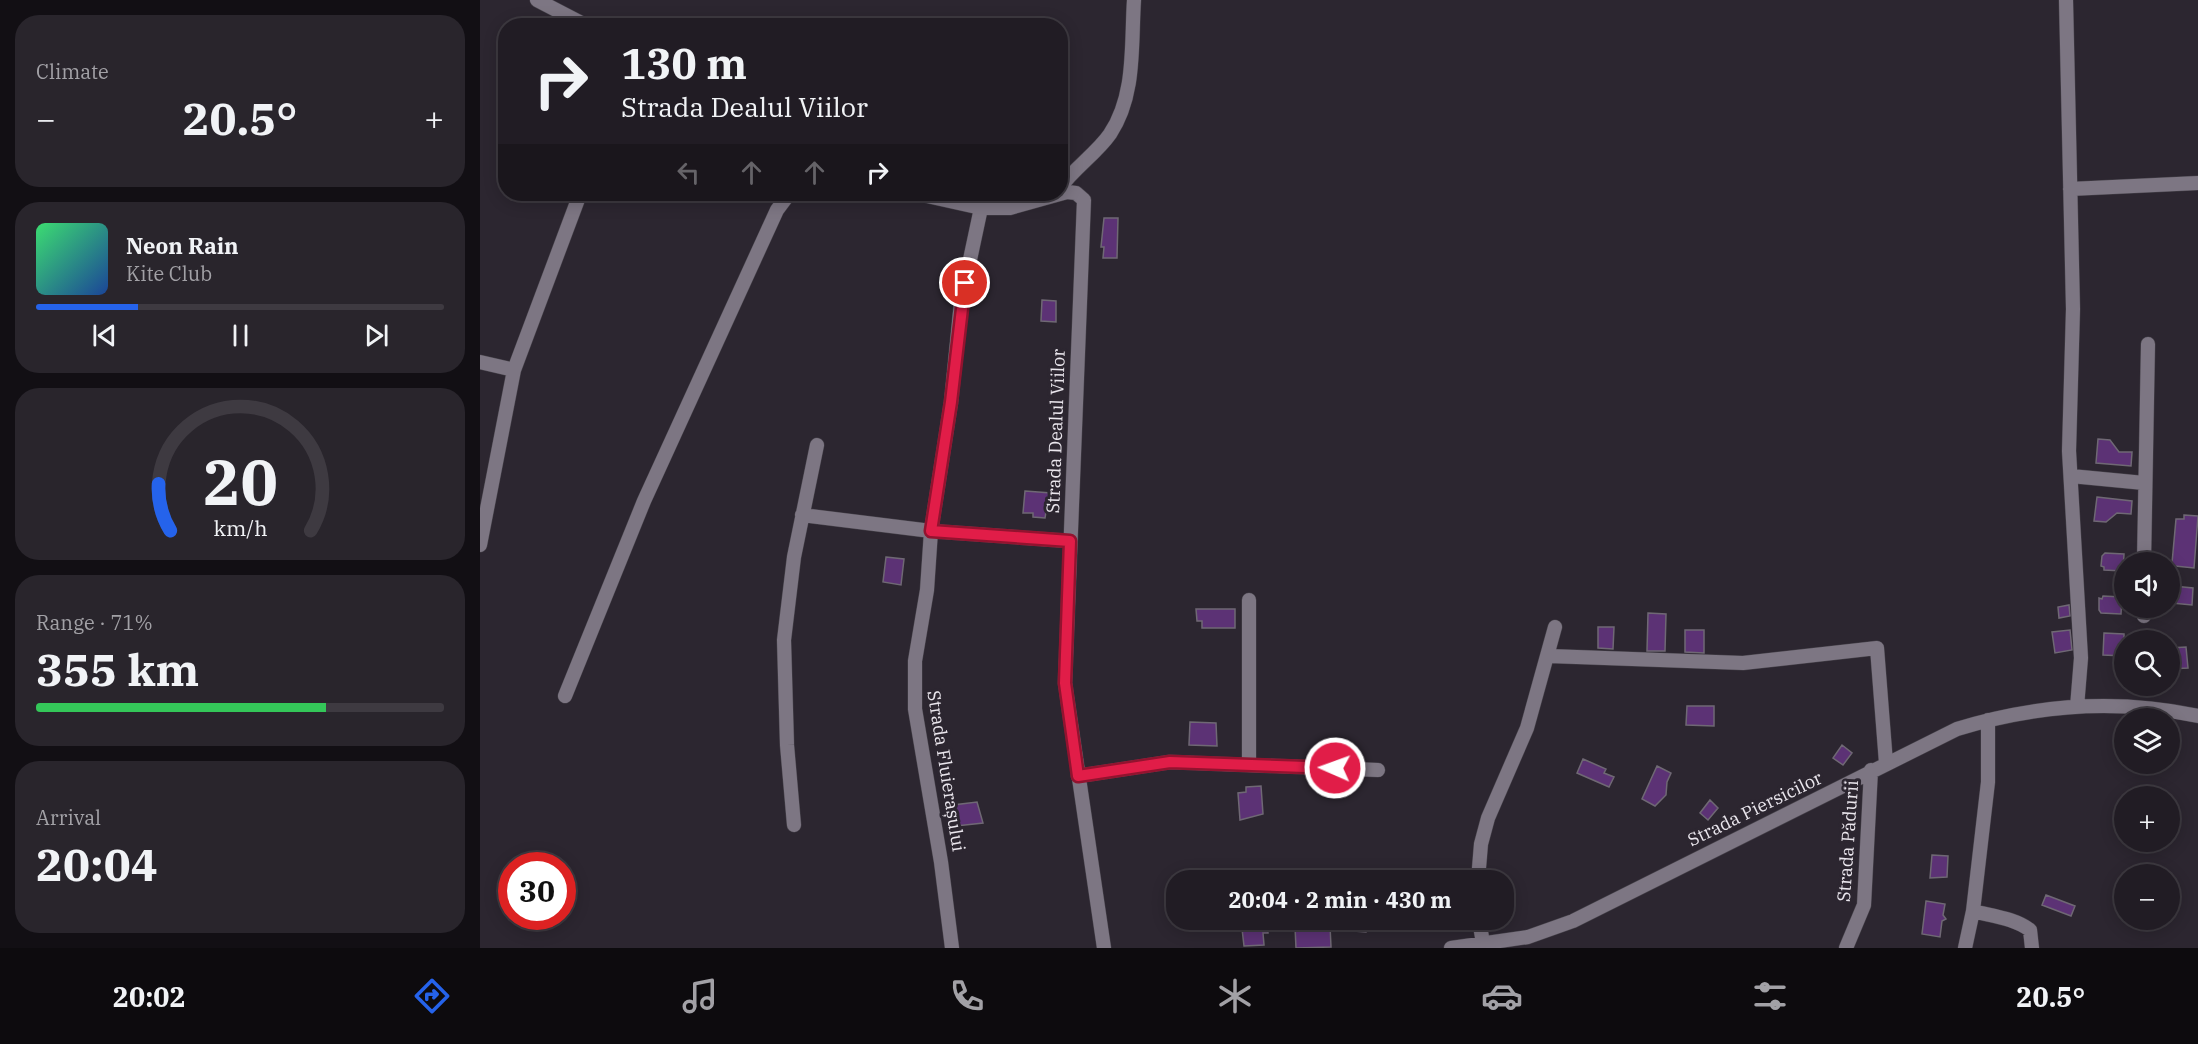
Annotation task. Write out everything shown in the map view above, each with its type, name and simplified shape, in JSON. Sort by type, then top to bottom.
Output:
[{"type":"street","points":[[537,0],[572,18]]},
{"type":"street","points":[[1068,180],[1110,135],[1123,109],[1132,58],[1134,0]]},
{"type":"street","points":[[2066,0],[2073,309],[2071,476],[2081,647],[2077,707]]},
{"type":"street","points":[[2070,189],[2198,183]]},
{"type":"street","name":"Strada Dealul Viilor","points":[[1068,193],[1072,192],[1084,200],[1065,683],[1104,948]]},
{"type":"street","points":[[480,545],[514,370],[577,201]]},
{"type":"street","points":[[565,696],[644,501],[777,210],[784,201]]},
{"type":"street","points":[[950,201],[981,208],[1010,207],[1033,201]]},
{"type":"street","name":"Strada Fluierașului","points":[[952,948],[942,861],[915,709],[915,661],[927,590],[931,531],[951,402],[960,302],[981,208]]},
{"type":"street","points":[[2144,552],[2148,344]]},
{"type":"street","points":[[480,362],[514,370]]},
{"type":"street","points":[[794,825],[787,745],[784,640],[802,515],[817,445]]},
{"type":"street","points":[[2071,476],[2144,483]]},
{"type":"street","points":[[802,515],[931,531],[1070,541]]},
{"type":"street","points":[[1249,600],[1249,765]]},
{"type":"street","points":[[1479,870],[1481,844],[1488,818],[1527,728],[1549,656],[1555,627]]},
{"type":"street","points":[[1549,656],[1743,663],[1877,648],[1886,763]]},
{"type":"street","name":"Strada Piersicilor","points":[[1451,948],[1528,937],[1573,921],[1957,729],[2026,712],[2077,707],[2159,708],[2198,716]]},
{"type":"street","points":[[1965,948],[1973,911],[1988,782],[1988,720]]},
{"type":"street","points":[[1078,776],[1170,762],[1378,770]]},
{"type":"street","name":"Strada Pădurii","points":[[1846,948],[1864,904],[1871,770]]},
{"type":"street","points":[[1973,911],[2012,920],[2024,926],[2030,930],[2032,948]]},
{"type":"street","points":[[1481,930],[1483,943]]},
{"type":"building","points":[[1104,218],[1118,218],[1117,258],[1103,258],[1104,247],[1101,247]]},
{"type":"building","points":[[1042,300],[1056,301],[1056,322],[1041,321]]},
{"type":"building","points":[[2098,439],[2110,440],[2119,452],[2132,452],[2131,466],[2096,463]]},
{"type":"building","points":[[1025,491],[1051,493],[1049,512],[1046,512],[1045,518],[1033,517],[1033,513],[1023,513]]},
{"type":"building","points":[[2097,497],[2132,501],[2131,514],[2117,513],[2106,522],[2094,521]]},
{"type":"building","points":[[2184,515],[2198,516],[2194,568],[2180,567],[2180,552],[2173,552],[2176,519],[2184,519]]},
{"type":"building","points":[[2105,553],[2114,553],[2114,571],[2104,570],[2101,566],[2102,556]]},
{"type":"building","points":[[886,557],[904,559],[901,585],[883,582]]},
{"type":"building","points":[[2180,587],[2193,588],[2192,605],[2180,604]]},
{"type":"building","points":[[2103,596],[2114,597],[2114,614],[2101,613],[2099,598],[2102,599]]},
{"type":"building","points":[[2069,605],[2070,616],[2059,618],[2058,607]]},
{"type":"building","points":[[1196,609],[1235,609],[1235,628],[1202,628],[1202,621],[1197,621]]},
{"type":"building","points":[[1648,613],[1666,614],[1665,651],[1647,651]]},
{"type":"building","points":[[1598,627],[1614,627],[1613,649],[1598,648]]},
{"type":"building","points":[[1685,630],[1704,630],[1704,653],[1685,652]]},
{"type":"building","points":[[2070,630],[2072,650],[2055,653],[2052,632]]},
{"type":"building","points":[[2104,633],[2114,634],[2114,656],[2103,655]]},
{"type":"building","points":[[2180,647],[2186,647],[2188,668],[2180,668]]},
{"type":"building","points":[[1687,706],[1714,706],[1714,726],[1686,725]]},
{"type":"building","points":[[1190,722],[1216,723],[1217,746],[1189,745]]},
{"type":"building","points":[[1842,745],[1852,753],[1843,765],[1833,758]]},
{"type":"building","points":[[1583,759],[1606,769],[1604,773],[1614,777],[1609,787],[1577,773]]},
{"type":"building","points":[[1657,766],[1671,773],[1667,782],[1666,795],[1655,806],[1642,799]]},
{"type":"building","points":[[1261,786],[1263,814],[1240,820],[1238,793],[1246,792],[1246,787]]},
{"type":"building","points":[[1710,800],[1718,808],[1708,820],[1700,813]]},
{"type":"building","points":[[977,802],[983,823],[956,826],[953,805]]},
{"type":"building","points":[[1932,855],[1948,856],[1947,877],[1930,878]]},
{"type":"building","points":[[2046,895],[2075,906],[2071,916],[2042,905]]},
{"type":"building","points":[[1926,901],[1945,904],[1943,915],[1946,919],[1942,921],[1940,937],[1922,934]]},
{"type":"building","points":[[1242,930],[1268,930],[1268,933],[1263,933],[1264,945],[1244,946]]},
{"type":"building","points":[[1295,930],[1330,930],[1331,947],[1296,948]]},
{"type":"route","points":[[965,283],[960,302],[951,402],[931,531],[1070,541],[1065,683],[1078,776],[1170,762],[1335,768]]}]
